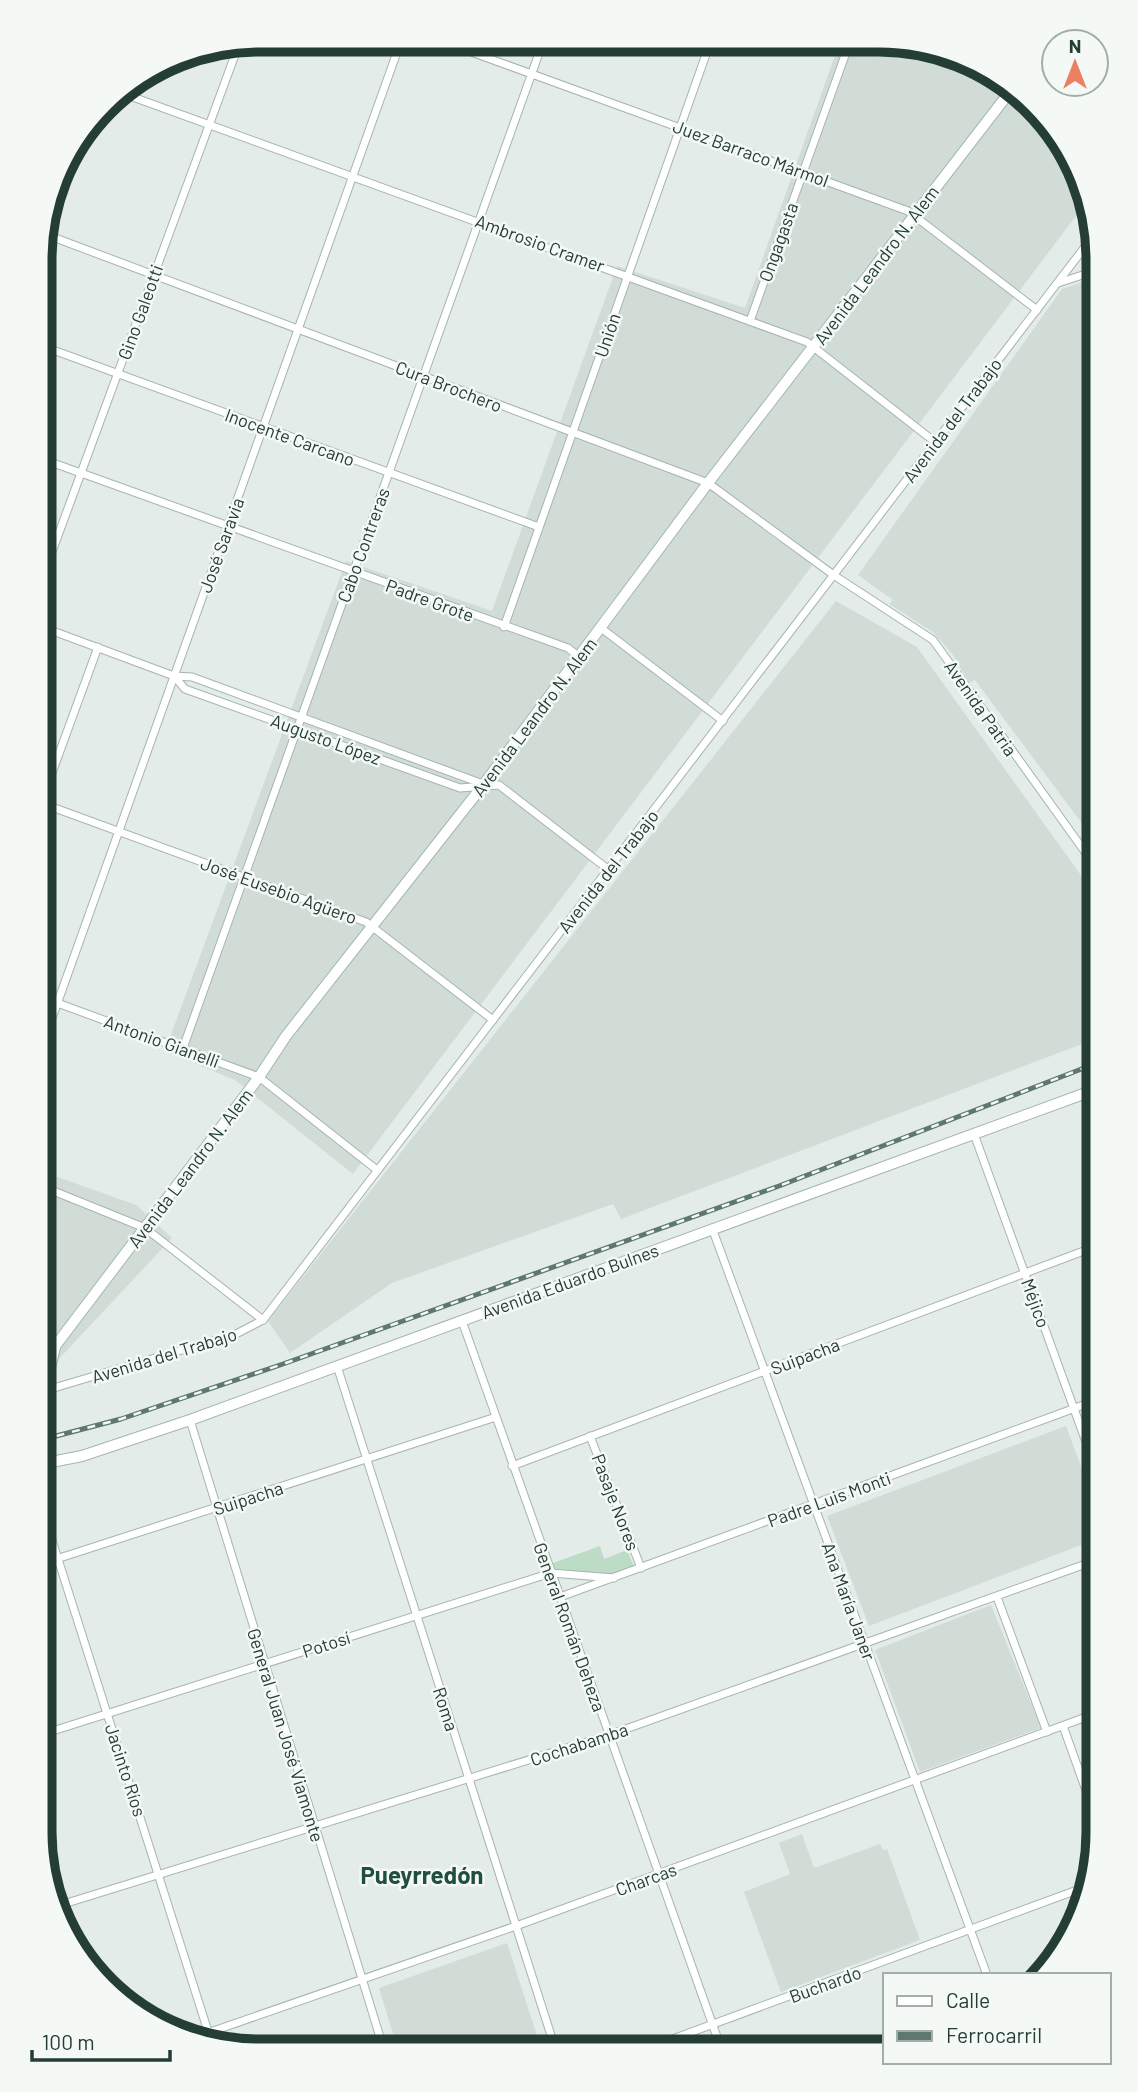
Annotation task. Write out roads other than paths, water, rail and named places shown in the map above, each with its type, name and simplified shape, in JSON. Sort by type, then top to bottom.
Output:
[{"type":"main road","name":"Avenida Leandro N. Alem","points":[[52,1349],[259,1077],[286,1036],[484,784],[708,483],[1006,97]]},
{"type":"main road","name":"Avenida Eduardo Bulnes","points":[[52,1462],[82,1456],[190,1420],[1085,1093]]},
{"type":"main road","name":"Avenida Leandro N. Alem","points":[[52,1358],[56,1345]]},
{"type":"street","name":"Unión","points":[[504,627],[707,52]]},
{"type":"street","name":"Ongagasta","points":[[750,321],[846,52]]},
{"type":"street","name":"José Saravia","points":[[52,1017],[397,53]]},
{"type":"street","name":"Juez Barraco Mármol","points":[[473,53],[803,171],[914,214],[1037,310]]},
{"type":"street","name":"Cabo Contreras","points":[[183,1048],[539,53]]},
{"type":"street","name":"Gino Galeotti","points":[[52,551],[235,54]]},
{"type":"street","name":"Ambrosio Cramer","points":[[132,97],[628,275],[813,347],[935,442]]},
{"type":"street","name":"Cura Brochero","points":[[54,237],[708,483],[835,576]]},
{"type":"street","name":"Avenida del Trabajo","points":[[52,1390],[236,1334],[262,1320],[1085,247]]},
{"type":"street","points":[[1057,284],[1086,274]]},
{"type":"street","name":"Inocente Carcano","points":[[52,350],[539,527]]},
{"type":"street","name":"Padre Grote","points":[[52,463],[568,648],[579,657]]},
{"type":"street","name":"Avenida Patria","points":[[835,576],[933,640],[1086,853]]},
{"type":"street","points":[[601,628],[723,721]]},
{"type":"street","name":"Augusto López","points":[[52,631],[174,676],[192,677],[484,784]]},
{"type":"street","points":[[52,773],[98,648]]},
{"type":"street","name":"Augusto López","points":[[174,676],[185,690],[460,788],[484,784],[499,785],[609,870]]},
{"type":"street","name":"José Eusebio Agüero","points":[[52,807],[374,926],[493,1020]]},
{"type":"street","name":"Antonio Gianelli","points":[[52,1001],[259,1077],[377,1170]]},
{"type":"street","name":"Méjico","points":[[974,1134],[1085,1440]]},
{"type":"street","points":[[52,1190],[145,1228],[262,1320]]},
{"type":"street","name":"Ana María Janer","points":[[712,1228],[986,1973]]},
{"type":"street","name":"Suipacha","points":[[512,1465],[1085,1250]]},
{"type":"street","name":"General Román Deheza","points":[[462,1321],[717,2039]]},
{"type":"street","name":"Roma","points":[[337,1366],[552,2039]]},
{"type":"street","name":"Padre Luis Monti","points":[[561,1597],[1085,1405]]},
{"type":"street","name":"Suipacha","points":[[52,1561],[496,1418]]},
{"type":"street","name":"General Juan José Viamonte","points":[[190,1420],[381,2039]]},
{"type":"street","name":"Pasaje Nores","points":[[590,1436],[641,1568]]},
{"type":"street","name":"Jacinto Ríos","points":[[52,1537],[207,2032]]},
{"type":"street","name":"Cochabamba","points":[[65,1904],[610,1735],[1085,1564]]},
{"type":"street","name":"Potosí","points":[[52,1731],[551,1573],[614,1578]]},
{"type":"street","points":[[997,1597],[1047,1732]]},
{"type":"street","name":"Charcas","points":[[211,2033],[516,1926],[1085,1718]]},
{"type":"street","points":[[1063,1726],[1085,1788]]},
{"type":"street","name":"Buchardo","points":[[673,2039],[1077,1890]]},
{"type":"railway","points":[[52,1437],[121,1419],[283,1364],[779,1186],[1085,1067]]},
{"type":"district","name":"Pueyrredón","points":[[422,1874]]}]
